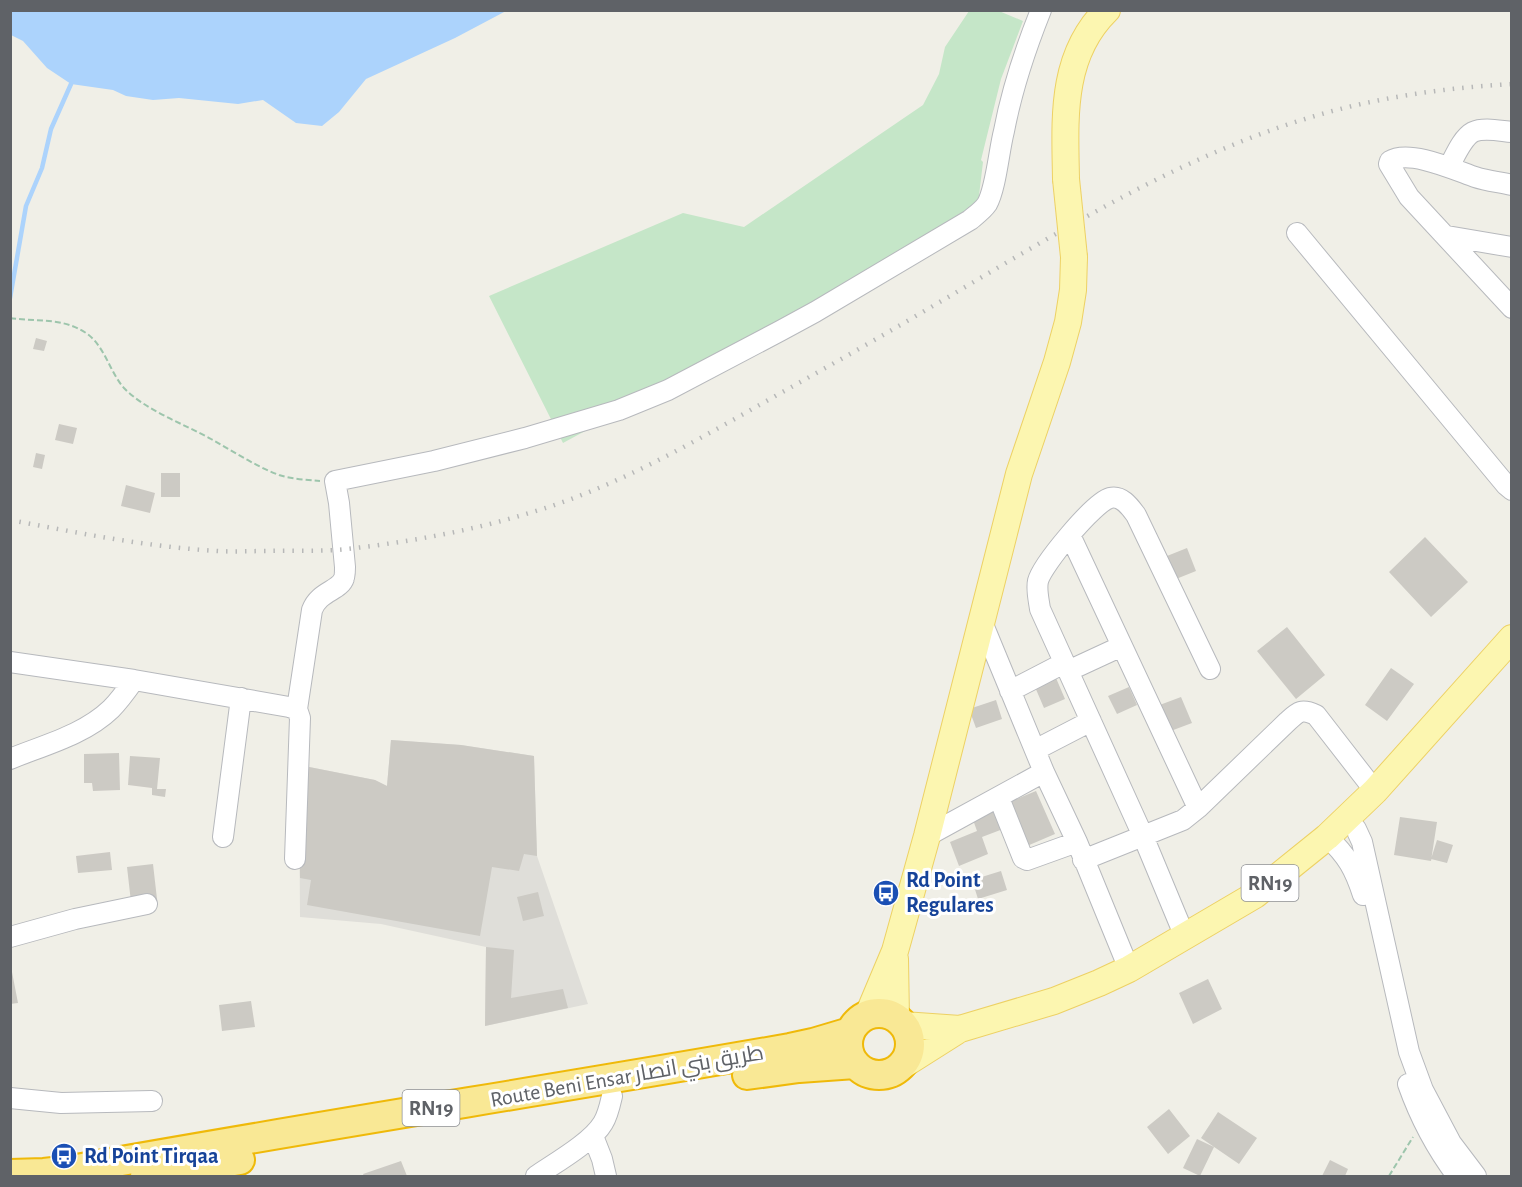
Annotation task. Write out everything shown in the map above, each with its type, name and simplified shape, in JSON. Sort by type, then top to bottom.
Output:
[{"type":"highway","name":"RN19","points":[[859,1023],[878,1013],[887,1014],[900,1022]]},
{"type":"highway","points":[[900,1022],[909,1035],[910,1047],[907,1058],[900,1067]]},
{"type":"highway","points":[[855,1064],[849,1054],[848,1043],[859,1023]]},
{"type":"highway","name":"Route Beni Ensar طريق بني انصار","points":[[10,1174],[71,1170],[790,1048],[813,1043],[859,1023]]},
{"type":"highway","name":"RN19","points":[[855,1064],[862,1071],[882,1076],[900,1067]]},
{"type":"highway","name":"Route Beni Ensar طريق بني انصار","points":[[145,1176],[182,1174],[612,1096],[777,1070],[855,1064]]},
{"type":"main road","points":[[859,1023],[895,951],[927,836],[1019,474],[1057,362],[1068,322],[1073,290],[1074,257],[1066,179],[1065,116],[1068,87],[1079,50],[1099,18],[1107,10]]},
{"type":"main road","name":"RN19","points":[[900,1067],[960,1029],[1054,1001],[1129,969],[1255,895],[1327,837],[1375,791],[1512,638]]},
{"type":"main road","points":[[895,951],[900,1022]]},
{"type":"main road","name":"RN19","points":[[900,1022],[960,1029]]},
{"type":"street","points":[[295,859],[300,718],[297,710],[312,610],[320,597],[336,588],[345,577],[335,481],[434,461],[525,438],[619,410],[668,390],[788,326],[970,220],[987,203],[993,187],[1013,92],[1026,47],[1041,10]]},
{"type":"street","points":[[1449,167],[1466,138],[1473,132],[1485,130],[1512,132]]},
{"type":"street","points":[[1512,185],[1477,178],[1437,163],[1403,157],[1392,159],[1389,164],[1409,197],[1512,308]]},
{"type":"street","points":[[1298,232],[1512,490]]},
{"type":"street","points":[[1447,236],[1512,247]]},
{"type":"street","points":[[1185,937],[1143,836],[1040,609],[1037,582],[1045,567],[1097,506],[1110,498],[1118,499],[1127,503],[1136,515],[1210,669]]},
{"type":"street","points":[[1070,535],[1198,808]]},
{"type":"street","points":[[982,622],[1129,969]]},
{"type":"street","points":[[1010,692],[1066,667],[1122,646]]},
{"type":"street","points":[[10,662],[134,680],[297,710]]},
{"type":"street","points":[[10,759],[69,736],[88,726],[109,711],[134,680]]},
{"type":"street","points":[[223,837],[241,698]]},
{"type":"street","points":[[999,798],[1023,858],[1027,860],[1080,851],[1143,836],[1183,820],[1287,722],[1298,713],[1307,711],[1316,715],[1375,791]]},
{"type":"street","points":[[1035,750],[1091,721]]},
{"type":"street","points":[[927,836],[1044,772]]},
{"type":"street","points":[[1346,820],[1356,829],[1362,842],[1362,869],[1370,920],[1396,1051],[1422,1122],[1457,1176]]},
{"type":"street","points":[[1327,837],[1362,869],[1409,1052],[1423,1090],[1451,1143],[1476,1176]]},
{"type":"street","points":[[10,937],[75,919],[147,904]]},
{"type":"street","points":[[536,1176],[593,1136],[603,1124],[612,1096]]},
{"type":"street","points":[[10,1098],[61,1103],[152,1101]]},
{"type":"street","points":[[593,1136],[606,1176]]},
{"type":"path","points":[[10,318],[52,320],[70,324],[85,332],[98,343],[117,379],[126,389],[159,412],[266,470],[283,476],[335,481]]},
{"type":"path","points":[[1389,1176],[1422,1122]]},
{"type":"shaded area","points":[[391,740],[461,745],[534,756],[537,856],[588,1004],[485,1026],[486,947],[381,924],[300,917],[299,765],[375,780],[387,786]]},
{"type":"green space","points":[[969,11],[999,11],[1023,21],[1001,79],[981,160],[983,162],[978,204],[683,378],[563,443],[489,296],[683,213],[744,227],[923,105],[939,74],[945,47]]},
{"type":"water","points":[[11,10],[506,11],[455,38],[366,79],[339,112],[322,126],[296,123],[263,100],[238,104],[179,98],[153,100],[126,96],[113,90],[71,84],[47,68],[23,41],[11,35]]},
{"type":"building","points":[[36,338],[47,341],[44,351],[33,349]]},
{"type":"building","points":[[59,424],[77,428],[73,444],[55,440]]},
{"type":"building","points":[[36,453],[45,455],[42,469],[33,467]]},
{"type":"building","points":[[161,473],[180,473],[180,497],[161,497]]},
{"type":"building","points":[[126,485],[155,493],[150,513],[121,506]]},
{"type":"building","points":[[1425,537],[1468,582],[1431,617],[1389,572]]},
{"type":"building","points":[[1187,548],[1196,571],[1171,581],[1162,558]]},
{"type":"building","points":[[1287,627],[1325,675],[1296,699],[1257,651]]},
{"type":"building","points":[[1391,668],[1414,684],[1387,721],[1365,705]]},
{"type":"building","points":[[1056,678],[1065,699],[1044,708],[1035,687]]},
{"type":"building","points":[[1129,687],[1137,705],[1117,714],[1108,696]]},
{"type":"building","points":[[1181,697],[1192,723],[1168,732],[1157,706]]},
{"type":"building","points":[[996,700],[1002,719],[976,728],[969,709]]},
{"type":"building","points":[[391,740],[461,745],[534,756],[537,856],[524,854],[519,871],[492,867],[480,936],[307,905],[311,880],[300,878],[299,765],[375,780],[387,786]]},
{"type":"building","points":[[119,753],[120,790],[93,791],[92,783],[84,783],[84,754]]},
{"type":"building","points":[[130,756],[160,758],[157,789],[166,789],[165,797],[152,795],[152,788],[128,785]]},
{"type":"building","points":[[1036,791],[1055,834],[1027,846],[1009,802]]},
{"type":"building","points":[[995,808],[1003,829],[982,837],[988,854],[959,866],[950,842],[977,831],[972,817]]},
{"type":"building","points":[[1400,817],[1437,822],[1431,861],[1394,855]]},
{"type":"building","points":[[1437,840],[1453,845],[1447,863],[1431,859]]},
{"type":"building","points":[[110,852],[112,870],[78,873],[76,856]]},
{"type":"building","points":[[153,864],[157,899],[131,902],[127,867]]},
{"type":"building","points":[[1001,871],[1007,890],[978,899],[972,880]]},
{"type":"building","points":[[538,892],[544,916],[523,921],[517,897]]},
{"type":"building","points":[[486,947],[514,950],[511,998],[563,989],[568,1008],[485,1026]]},
{"type":"building","points":[[10,972],[12,972],[18,1003],[10,1004]]},
{"type":"building","points":[[1208,979],[1222,1009],[1193,1024],[1179,993]]},
{"type":"building","points":[[251,1001],[255,1027],[222,1031],[219,1005]]},
{"type":"building","points":[[1169,1109],[1190,1136],[1168,1154],[1147,1127]]},
{"type":"building","points":[[1218,1112],[1257,1138],[1239,1164],[1201,1138]]},
{"type":"building","points":[[1197,1139],[1214,1147],[1200,1176],[1183,1168]]},
{"type":"building","points":[[1330,1160],[1348,1169],[1345,1176],[1322,1176]]},
{"type":"building","points":[[401,1161],[407,1176],[364,1176],[363,1174]]},
{"type":"waterway","points":[[10,298],[26,206],[42,168],[51,129],[71,84]]},
{"type":"railway","points":[[10,520],[140,543],[192,549],[317,551],[393,543],[507,519],[561,503],[653,463],[851,353],[1102,208],[1222,150],[1263,133],[1356,105],[1433,91],[1512,84]]},
{"type":"place","name":"Rd Point Regulares","points":[[886,893]]},
{"type":"place","name":"Rd Point Tirqaa","points":[[64,1156]]}]
